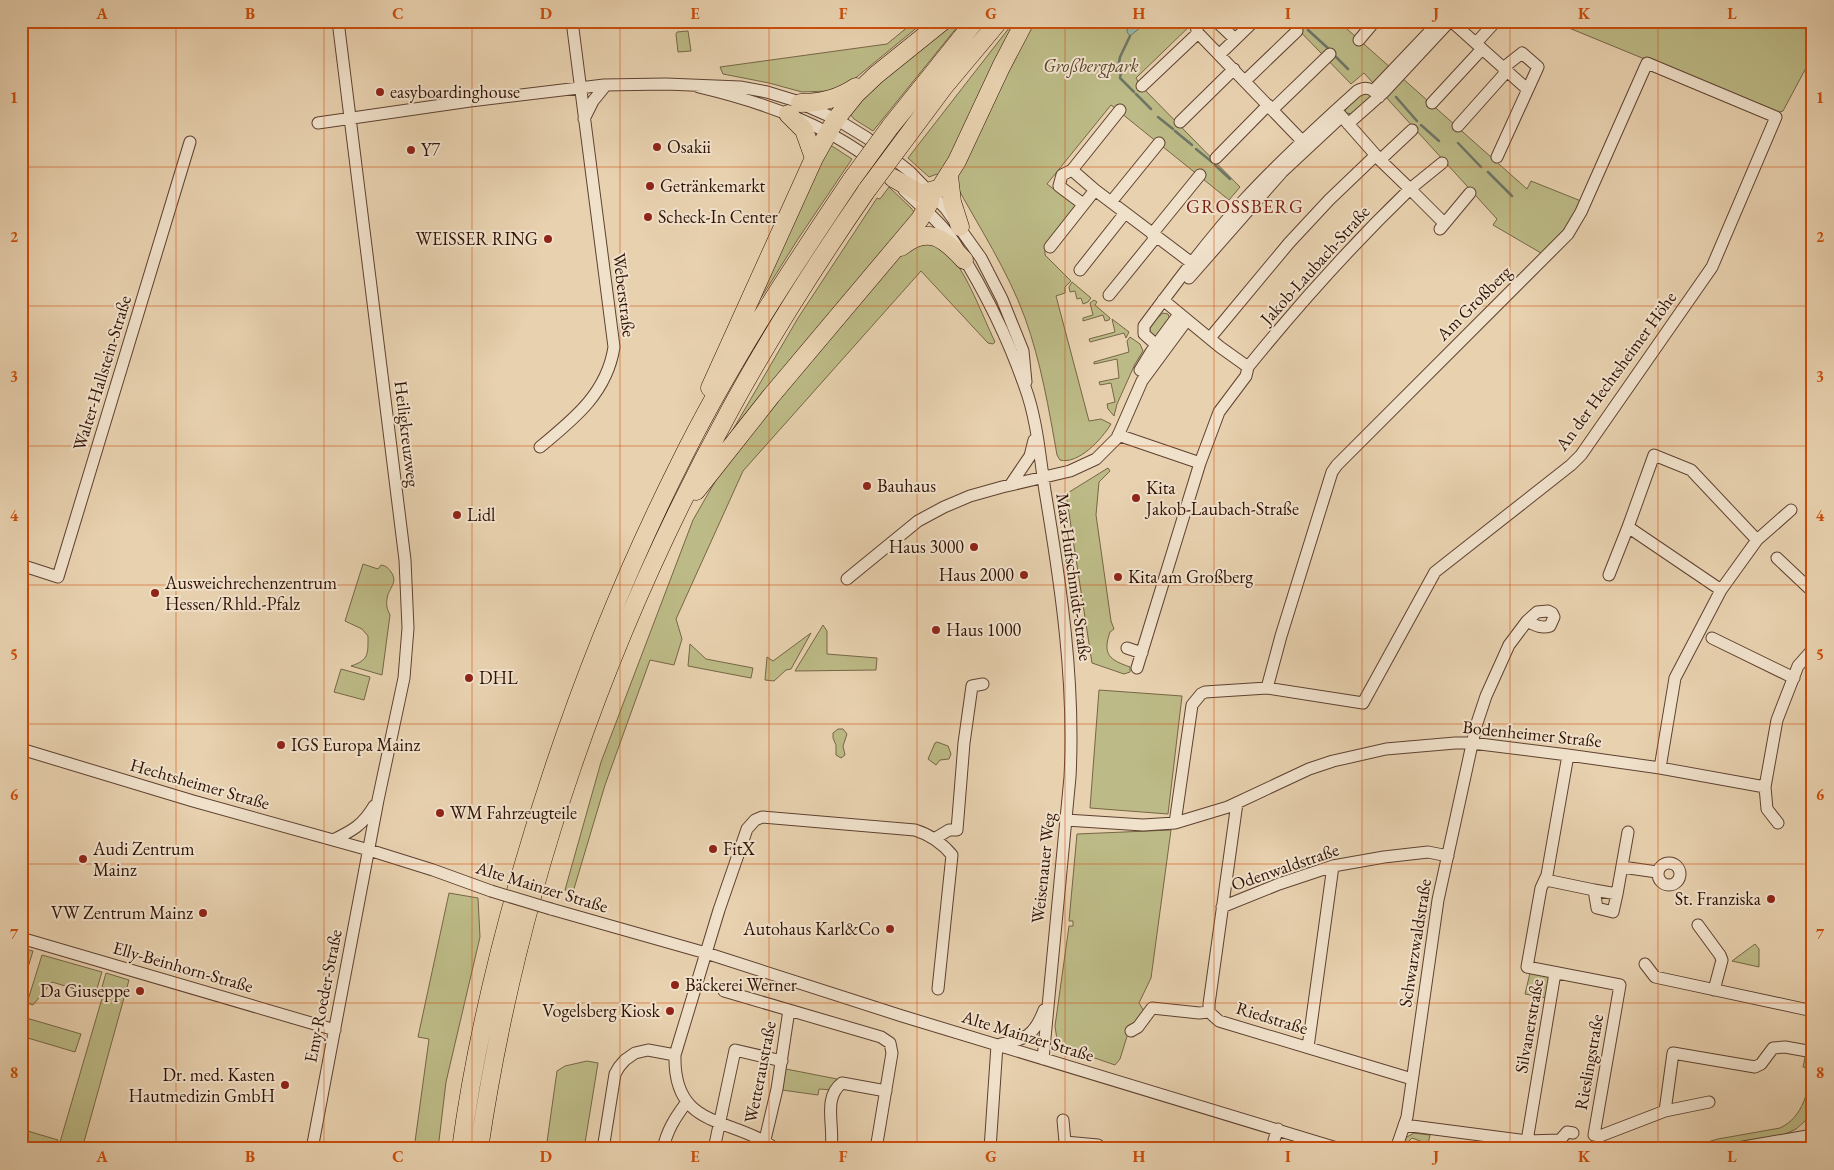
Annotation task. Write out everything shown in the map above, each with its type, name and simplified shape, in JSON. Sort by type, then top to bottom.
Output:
[{"type":"highway","points":[[461,1149],[476,1057],[506,928],[544,795],[586,677],[617,600],[680,463],[713,380],[814,158],[831,126],[856,94],[876,75],[943,21]]},
{"type":"highway","points":[[680,463],[757,325],[852,179],[890,127],[976,21]]},
{"type":"highway","points":[[479,1149],[508,999],[546,850],[606,675],[636,602],[674,519],[732,406],[828,247],[867,190],[943,88],[999,21]]},
{"type":"highway","points":[[893,178],[919,194],[931,193],[940,188],[949,176],[1025,21]]},
{"type":"highway","points":[[814,158],[794,109],[835,99],[876,75]]},
{"type":"highway","points":[[949,176],[952,202],[960,227]]},
{"type":"highway","points":[[674,519],[771,396],[926,211],[931,193]]},
{"type":"highway","points":[[891,255],[913,239],[931,235],[947,242],[964,260]]},
{"type":"street","name":"Heiligkreuzweg","points":[[338,21],[405,560],[408,622],[404,678],[369,850]]},
{"type":"street","name":"Weberstraße","points":[[540,447],[571,422],[600,388],[607,373],[614,347],[572,21]]},
{"type":"street","points":[[1216,21],[1235,39]]},
{"type":"street","points":[[1220,54],[1254,21]]},
{"type":"street","points":[[1359,40],[1375,21]]},
{"type":"street","points":[[1377,93],[1439,21]]},
{"type":"street","points":[[1160,348],[1144,334],[1143,328],[1166,303],[1194,265],[1248,204],[1305,144],[1377,93],[1450,21],[1527,89]]},
{"type":"street","points":[[1432,102],[1479,46],[1496,21]]},
{"type":"street","points":[[1142,86],[1198,27],[1220,54],[1305,144]]},
{"type":"street","points":[[1245,81],[1297,31]]},
{"type":"street","points":[[1458,126],[1505,69],[1522,53],[1538,67],[1497,157]]},
{"type":"street","points":[[1216,158],[1330,54]]},
{"type":"street","name":"Am Großberg","points":[[1267,688],[1281,636],[1332,472],[1336,465],[1568,234],[1581,212],[1647,62],[1776,117]]},
{"type":"street","points":[[1180,122],[1234,69]]},
{"type":"street","name":"Max-Hufschmidt-Straße","points":[[350,118],[580,87],[666,84],[700,87],[729,86],[752,89],[882,149],[931,193],[960,227],[981,258],[1011,319],[1023,351],[1026,388],[1043,477],[1057,569],[1070,682]]},
{"type":"street","points":[[584,119],[593,101],[606,85]]},
{"type":"street","name":"Max-Hufschmidt-Straße","points":[[700,87],[752,102],[794,109],[831,126],[893,178],[953,241],[995,314],[1026,388]]},
{"type":"street","points":[[1342,117],[1362,88],[1377,93]]},
{"type":"street","points":[[1083,204],[1059,186],[1062,175],[1072,170],[1120,110]]},
{"type":"street","points":[[1342,117],[1442,226],[1470,193]]},
{"type":"street","name":"An der Hechtsheimer Höhe","points":[[1267,688],[1363,703],[1435,572],[1571,465],[1593,438],[1712,267],[1776,117]]},
{"type":"street","points":[[318,123],[350,118]]},
{"type":"street","name":"Jakob-Laubach-Straße","points":[[1210,338],[1289,243],[1329,200],[1412,130]]},
{"type":"street","name":"Walter-Hallstein-Straße","points":[[21,565],[58,577],[190,142]]},
{"type":"street","points":[[1111,202],[1160,143]]},
{"type":"street","name":"Jakob-Laubach-Straße","points":[[1137,668],[1200,463],[1219,412],[1246,376],[1248,367],[1284,322],[1326,275],[1410,189],[1442,163]]},
{"type":"street","points":[[1072,170],[1095,190],[1194,265]]},
{"type":"street","points":[[1109,295],[1200,175]]},
{"type":"street","points":[[1050,247],[1095,190]]},
{"type":"street","points":[[1080,270],[1125,213]]},
{"type":"street","points":[[1166,303],[1248,367]]},
{"type":"street","points":[[1043,477],[1070,472],[1086,465],[1100,455],[1120,430],[1132,385],[1183,317]]},
{"type":"street","points":[[1120,430],[1200,463]]},
{"type":"street","name":"Max-Hufschmidt-Straße","points":[[1011,484],[1030,456],[1035,431]]},
{"type":"street","points":[[1609,575],[1654,455],[1691,470],[1758,540]]},
{"type":"street","name":"Max-Hufschmidt-Straße","points":[[847,579],[918,521],[944,507],[970,496],[1043,477]]},
{"type":"street","points":[[1660,768],[1675,678],[1721,590],[1758,540],[1791,510]]},
{"type":"street","points":[[1628,527],[1721,590]]},
{"type":"street","points":[[1777,558],[1813,592]]},
{"type":"street","name":"Schwarzwaldstraße","points":[[1396,1149],[1404,1125],[1412,1079],[1438,900],[1472,743],[1486,696],[1499,666],[1509,645],[1527,621]]},
{"type":"street","points":[[1712,638],[1794,678]]},
{"type":"street","points":[[1127,648],[1142,653]]},
{"type":"street","points":[[1778,823],[1767,809],[1765,787],[1777,720],[1798,666],[1813,649]]},
{"type":"street","name":"Weisenauer Weg","points":[[1043,1059],[1066,820],[1072,736],[1070,682]]},
{"type":"street","points":[[934,839],[949,830],[956,830],[964,743],[972,686],[983,684]]},
{"type":"street","points":[[1175,822],[1192,705],[1205,692],[1267,688]]},
{"type":"street","name":"Bodenheimer Straße","points":[[1066,820],[1144,825],[1175,822],[1237,803],[1309,769],[1333,761],[1386,750],[1455,742],[1660,768],[1765,787]]},
{"type":"street","name":"Hechtsheimer Straße","points":[[21,750],[192,801],[369,850]]},
{"type":"street","name":"Silvanerstraße","points":[[1527,1141],[1555,973],[1527,967],[1541,888],[1546,880],[1568,755]]},
{"type":"street","points":[[333,840],[364,822],[378,800]]},
{"type":"street","points":[[1210,1012],[1208,1004],[1237,803]]},
{"type":"street","points":[[776,1149],[706,1116],[686,1103],[678,1086],[675,1071],[675,1055],[706,953],[747,829],[755,820],[762,817],[772,817],[915,830],[928,834],[946,848],[952,856],[938,989]]},
{"type":"street","points":[[1594,890],[1597,908],[1613,912],[1628,832]]},
{"type":"street","name":"Alte Mainzer Straße","points":[[369,850],[491,891],[706,953],[997,1045],[1340,1149]]},
{"type":"street","name":"Emy-Roeder-Straße","points":[[312,1149],[369,850]]},
{"type":"street","name":"Odenwaldstraße","points":[[1222,907],[1279,884],[1333,866],[1384,856],[1428,852],[1448,856]]},
{"type":"street","points":[[1308,1047],[1333,866]]},
{"type":"street","points":[[1622,867],[1657,872]]},
{"type":"street","points":[[1546,880],[1617,894]]},
{"type":"street","points":[[1698,925],[1722,960],[1714,990]]},
{"type":"street","name":"Elly-Beinhorn-Straße","points":[[21,938],[335,1030]]},
{"type":"street","points":[[1645,964],[1655,978],[1813,1011]]},
{"type":"street","name":"Rieslingstraße","points":[[1555,973],[1620,985],[1594,1135],[1600,1136],[1665,1111],[1709,1102]]},
{"type":"street","name":"Wetteraustraße","points":[[724,990],[881,1037],[890,1043],[892,1053],[886,1092]]},
{"type":"street","points":[[990,1149],[997,1045],[1022,1040],[1030,1035],[1041,1019],[1048,998]]},
{"type":"street","name":"Riedstraße","points":[[1131,1031],[1138,1027],[1152,1008],[1199,1013],[1210,1012],[1212,1016],[1219,1020],[1412,1079]]},
{"type":"street","name":"Wetteraustraße","points":[[764,1145],[782,1061],[790,1010]]},
{"type":"street","points":[[1665,1111],[1673,1054],[1755,1067],[1762,1064],[1773,1048],[1785,1047],[1813,1052]]},
{"type":"street","points":[[603,1149],[615,1074],[624,1060],[635,1053],[648,1050],[675,1055]]},
{"type":"street","points":[[714,1149],[735,1050],[782,1061]]},
{"type":"street","points":[[831,1149],[833,1138],[830,1102],[832,1093],[842,1082],[886,1092],[876,1149]]},
{"type":"street","points":[[663,1149],[666,1134],[672,1122],[686,1103]]},
{"type":"street","points":[[1063,1120],[1065,1142],[1098,1145],[1098,1149]]},
{"type":"street","points":[[1732,1149],[1811,1135],[1813,1123]]},
{"type":"street","points":[[1404,1125],[1527,1141],[1560,1140],[1567,1132],[1573,1133]]},
{"type":"street","points":[[1274,1149],[1278,1129]]},
{"type":"green space","points":[[915,21],[925,21],[836,94],[827,91],[802,92],[723,74],[720,67],[887,44]]},
{"type":"green space","points":[[954,21],[962,21],[873,131],[854,119],[847,110]]},
{"type":"green space","name":"Großbergpark","points":[[1030,21],[1195,21],[1136,78],[1140,85],[1240,187],[1229,200],[1111,105],[1047,184],[1078,207],[1045,250],[1045,255],[1071,281],[1065,287],[1065,293],[1056,296],[1089,421],[1101,419],[1111,424],[1102,437],[1089,450],[1067,461],[1060,460],[1057,455],[1048,403],[1025,318],[1002,266],[955,183],[958,170]]},
{"type":"green space","points":[[1290,21],[1338,21],[1527,189],[1531,181],[1581,201],[1569,224],[1541,253],[1493,225],[1497,219],[1364,73],[1351,84]]},
{"type":"green space","points":[[1552,21],[1813,21],[1813,68],[1807,66],[1783,111],[1776,113]]},
{"type":"green space","points":[[1009,28],[1012,28],[940,178],[937,174],[929,177],[908,158]]},
{"type":"green space","points":[[688,31],[691,51],[678,52],[676,34],[677,32]]},
{"type":"green space","points":[[1365,93],[1370,94],[1371,97],[1353,114],[1346,113],[1345,111],[1351,103]]},
{"type":"green space","points":[[829,146],[852,159],[754,309]]},
{"type":"green space","points":[[889,187],[911,208],[914,212],[914,218],[721,450],[798,318],[877,198],[880,199]]},
{"type":"green space","points":[[929,241],[947,252],[956,262],[995,342],[993,344],[988,343],[921,271],[743,471],[676,619],[682,639],[674,665],[650,660],[605,785],[573,892],[565,890],[601,762],[693,520],[720,473],[749,431],[899,254]]},
{"type":"green space","points":[[1072,282],[1091,298],[1088,302],[1083,304],[1081,298],[1077,299],[1075,291],[1070,292],[1069,287]]},
{"type":"green space","points":[[1094,300],[1097,302],[1095,305],[1110,318],[1109,320],[1105,321],[1103,315],[1083,321],[1083,318],[1093,315],[1090,303]]},
{"type":"green space","points":[[1163,313],[1168,314],[1170,320],[1156,338],[1150,331],[1150,324]]},
{"type":"green space","points":[[1112,319],[1129,332],[1126,338],[1124,333],[1090,342],[1089,339],[1115,332]]},
{"type":"green space","points":[[1130,337],[1140,344],[1143,351],[1117,404],[1114,416],[1108,409],[1107,404],[1115,402],[1111,383],[1100,385],[1099,382],[1119,378],[1117,359],[1094,364],[1094,362],[1129,352],[1127,341]]},
{"type":"green space","points":[[1108,468],[1110,471],[1099,482],[1096,515],[1111,621],[1114,629],[1110,632],[1107,646],[1113,659],[1130,667],[1130,672],[1124,674],[1092,663],[1066,494]]},
{"type":"green space","points":[[363,564],[378,569],[381,565],[386,567],[394,579],[387,601],[390,615],[382,675],[351,666],[364,659],[367,652],[368,636],[362,629],[345,621]]},
{"type":"green space","points":[[823,625],[827,631],[827,654],[877,658],[876,670],[795,671]]},
{"type":"green space","points":[[811,633],[791,669],[786,670],[774,681],[765,680],[767,657],[773,661]]},
{"type":"green space","points":[[690,644],[706,659],[753,668],[751,678],[688,666]]},
{"type":"green space","points":[[341,669],[370,677],[364,700],[334,692]]},
{"type":"green space","points":[[1099,690],[1182,696],[1168,814],[1090,808]]},
{"type":"green space","points":[[838,729],[843,729],[847,734],[843,746],[845,755],[841,758],[836,755],[836,745],[833,738],[833,733]]},
{"type":"green space","points":[[937,742],[948,746],[951,754],[949,759],[940,760],[936,765],[928,759]]},
{"type":"green space","points":[[1171,830],[1151,978],[1139,1003],[1144,1011],[1129,1030],[1120,1059],[1115,1065],[1063,1047],[1057,1040],[1055,1026],[1069,926],[1073,926],[1073,921],[1069,921],[1077,834]]},
{"type":"green space","points":[[449,893],[478,898],[480,937],[446,1082],[438,1149],[414,1149],[429,1039],[418,1037]]},
{"type":"green space","points":[[1755,944],[1759,949],[1759,967],[1732,961]]},
{"type":"green space","points":[[21,948],[33,951],[21,990]]},
{"type":"green space","points":[[42,955],[102,972],[95,995],[52,982],[33,1005],[27,1003]]},
{"type":"green space","points":[[106,973],[129,980],[82,1149],[58,1149],[103,995],[100,994]]},
{"type":"green space","points":[[1530,973],[1549,977],[1546,998],[1525,994]]},
{"type":"green space","points":[[23,1017],[81,1034],[75,1052],[21,1036]]},
{"type":"green space","points":[[1806,1053],[1813,1055],[1812,1109],[1805,1121],[1796,1129],[1783,1135],[1706,1149],[1683,1149],[1718,1139],[1780,1128],[1788,1123],[1799,1111],[1809,1086],[1812,1069],[1803,1067]]},
{"type":"green space","points":[[587,1061],[598,1063],[584,1149],[546,1149],[557,1071],[565,1066]]},
{"type":"green space","points":[[786,1069],[837,1079],[833,1090],[819,1089],[818,1095],[782,1090],[784,1071]]},
{"type":"green space","points":[[21,1129],[58,1140],[55,1149],[21,1149]]},
{"type":"green space","points":[[1414,1133],[1430,1135],[1428,1144],[1412,1138],[1408,1142],[1407,1149],[1400,1149],[1405,1138]]},
{"type":"shaded area","points":[[1128,21],[1158,21],[1141,27],[1130,36],[1127,32]]},
{"type":"waterway","points":[[1308,30],[1330,50]]},
{"type":"waterway","points":[[1119,63],[1130,36]]},
{"type":"waterway","points":[[1335,56],[1348,69]]},
{"type":"waterway","points":[[1122,67],[1120,78],[1134,92]]},
{"type":"waterway","points":[[1136,94],[1151,109]]},
{"type":"waterway","points":[[1396,97],[1417,121]]},
{"type":"waterway","points":[[1158,117],[1173,129]]},
{"type":"waterway","points":[[1421,125],[1439,141]]},
{"type":"waterway","points":[[1175,131],[1192,145]]},
{"type":"waterway","points":[[1458,143],[1481,167]]},
{"type":"waterway","points":[[1196,149],[1212,162]]},
{"type":"waterway","points":[[1215,165],[1230,179]]},
{"type":"waterway","points":[[1488,172],[1512,196]]},
{"type":"place","name":"easyboardinghouse","points":[[380,92]]},
{"type":"place","name":"Osakii","points":[[657,147]]},
{"type":"place","name":"Y7","points":[[411,150]]},
{"type":"place","name":"Getränkemarkt","points":[[650,186]]},
{"type":"place","name":"Scheck-In Center","points":[[648,217]]},
{"type":"place","name":"WEISSER RING","points":[[548,239]]},
{"type":"place","name":"Bauhaus","points":[[867,486]]},
{"type":"place","name":"Kita Jakob-Laubach-Straße","points":[[1136,498]]},
{"type":"place","name":"Lidl","points":[[457,515]]},
{"type":"place","name":"Haus 3000","points":[[974,547]]},
{"type":"place","name":"Haus 2000","points":[[1024,575]]},
{"type":"place","name":"Kita am Großberg","points":[[1118,577]]},
{"type":"place","name":"Ausweichrechenzentrum Hessen/Rhld.-Pfalz","points":[[155,593]]},
{"type":"place","name":"Haus 1000","points":[[936,630]]},
{"type":"place","name":"DHL","points":[[469,678]]},
{"type":"place","name":"IGS Europa Mainz","points":[[281,745]]},
{"type":"place","name":"WM Fahrzeugteile","points":[[440,813]]},
{"type":"place","name":"FitX","points":[[713,849]]},
{"type":"place","name":"Audi Zentrum Mainz","points":[[83,859]]},
{"type":"place","name":"St. Franziska","points":[[1771,899]]},
{"type":"place","name":"VW Zentrum Mainz","points":[[203,913]]},
{"type":"place","name":"Autohaus Karl&Co","points":[[890,929]]},
{"type":"place","name":"Bäckerei Werner","points":[[675,985]]},
{"type":"place","name":"Da Giuseppe","points":[[140,991]]},
{"type":"place","name":"Vogelsberg Kiosk","points":[[670,1011]]},
{"type":"place","name":"Dr. med. Kasten Hautmedizin GmbH","points":[[285,1085]]},
{"type":"district","name":"GROSSBERG","points":[[1245,206]]}]
